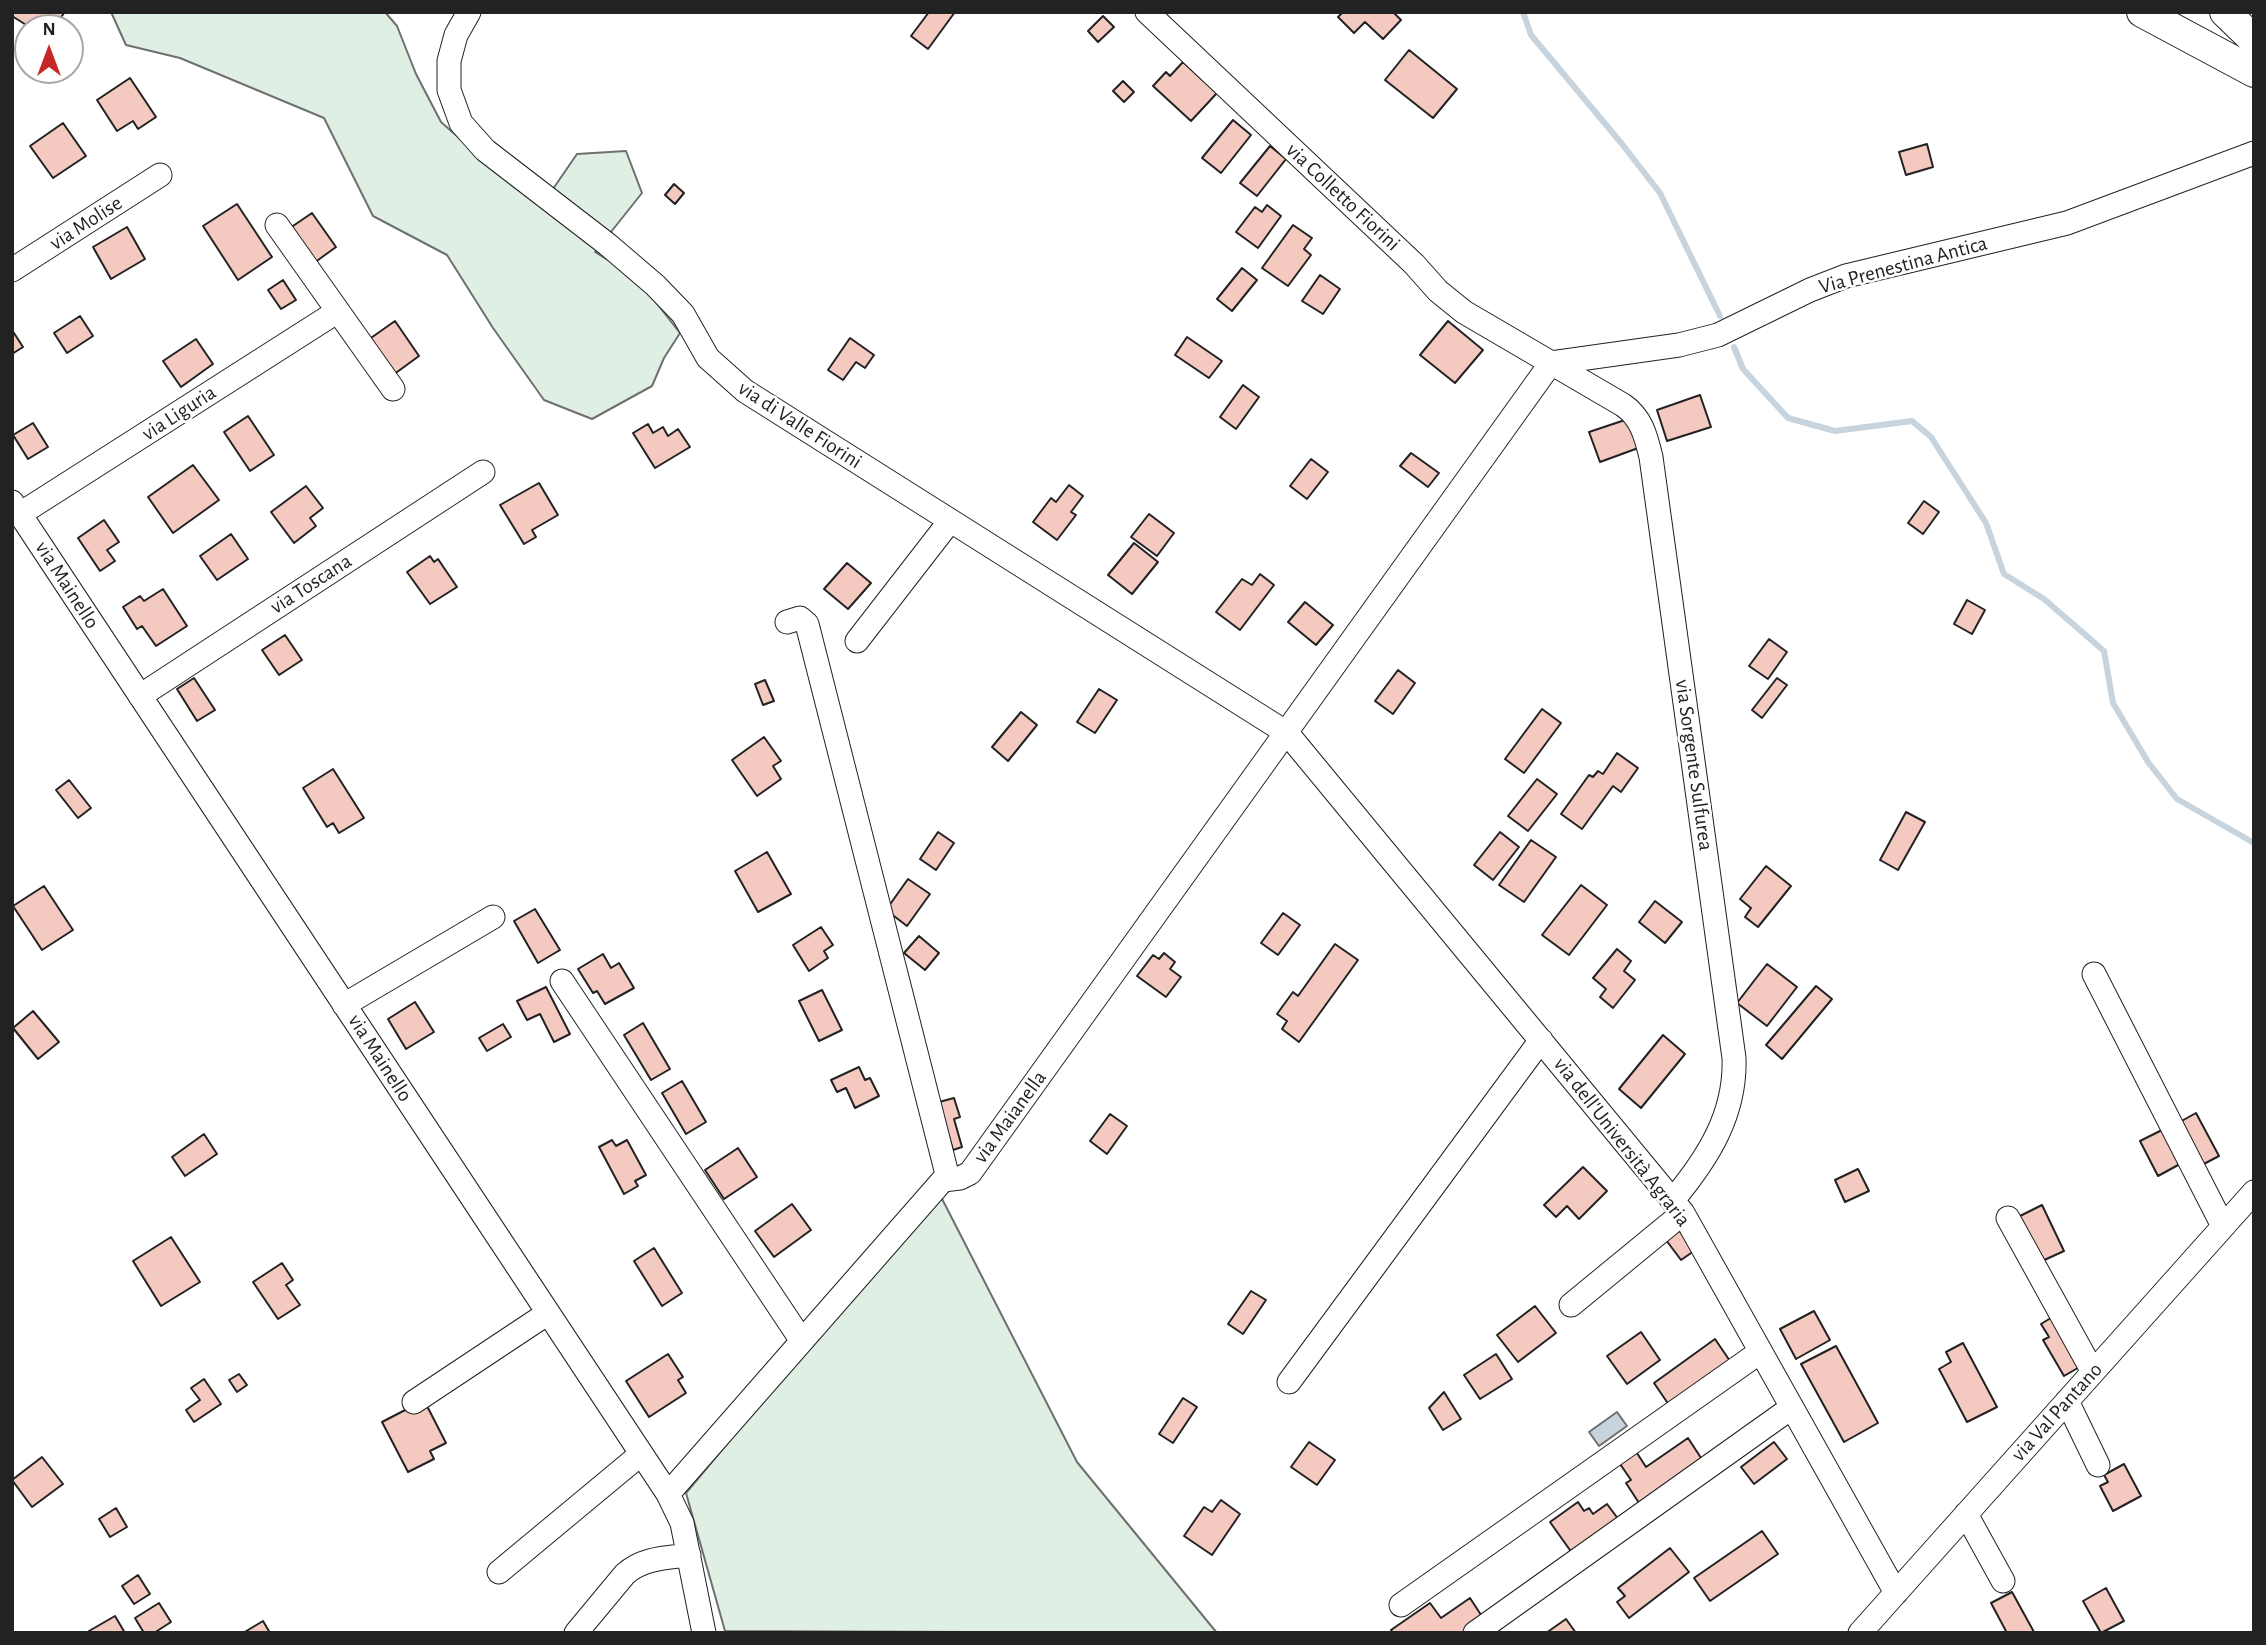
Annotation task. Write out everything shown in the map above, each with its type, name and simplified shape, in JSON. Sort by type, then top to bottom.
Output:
[{"type":"main road","points":[[2142,12],[2254,72]]},
{"type":"main road","points":[[2225,12],[2254,40]]},
{"type":"street","name":"via di Valle Fiorini","points":[[469,12],[452,47],[448,75],[451,100],[470,136],[655,285],[683,314],[708,358],[732,381],[1287,733]]},
{"type":"street","name":"via Colletto Fiorini","points":[[1147,12],[1414,264],[1438,291],[1464,312],[1551,363]]},
{"type":"street","name":"Via Prenestina Antica","points":[[1551,363],[1679,345],[1718,335],[1837,279],[2067,223],[2254,153]]},
{"type":"street","name":"via Molise","points":[[12,270],[160,175]]},
{"type":"street","points":[[277,225],[393,389]]},
{"type":"street","name":"via Liguria","points":[[16,508],[338,311]]},
{"type":"street","name":"via Maianella","points":[[668,1494],[943,1180],[960,1178],[970,1173],[1551,363]]},
{"type":"street","name":"via Sorgente Sulfurea","points":[[1551,363],[1628,408],[1644,431],[1651,457],[1735,1077],[1727,1114],[1706,1158],[1678,1206],[1571,1305]]},
{"type":"street","name":"via Toscana","points":[[140,696],[483,472]]},
{"type":"street","name":"via Mainello","points":[[16,508],[668,1494],[682,1523],[704,1633]]},
{"type":"street","points":[[857,641],[950,521]]},
{"type":"street","points":[[787,622],[800,618],[807,624],[948,1178]]},
{"type":"street","name":"via dell'Università Agraria","points":[[1287,733],[1678,1206],[1896,1593]]},
{"type":"street","points":[[344,1005],[493,917]]},
{"type":"street","points":[[2094,974],[2223,1226]]},
{"type":"street","points":[[562,981],[802,1341]]},
{"type":"street","points":[[1289,1382],[1541,1040]]},
{"type":"street","name":"via Val Pantano","points":[[1865,1630],[2254,1192]]},
{"type":"street","points":[[2008,1218],[2093,1372]]},
{"type":"street","points":[[414,1402],[548,1313]]},
{"type":"street","points":[[1401,1605],[1760,1352]]},
{"type":"street","points":[[2067,1401],[2098,1465]]},
{"type":"street","points":[[1475,1633],[1791,1408]]},
{"type":"street","points":[[499,1572],[641,1454]]},
{"type":"street","points":[[1966,1514],[2003,1581]]},
{"type":"street","points":[[576,1633],[625,1574],[634,1567],[652,1560],[689,1555]]},
{"type":"green space","points":[[111,12],[385,12],[397,26],[416,74],[441,122],[484,160],[544,202],[577,154],[626,151],[642,193],[595,252],[637,278],[680,333],[664,358],[652,386],[592,419],[544,400],[493,328],[447,255],[373,216],[324,118],[180,58],[126,45]]},
{"type":"green space","points":[[938,1191],[1077,1462],[1217,1633],[725,1631],[686,1493]]},
{"type":"shaded area","points":[[1617,1412],[1627,1426],[1599,1446],[1589,1432]]},
{"type":"building","points":[[12,12],[64,13],[14,14],[14,17]]},
{"type":"building","points":[[929,12],[955,12],[928,49],[911,36]]},
{"type":"building","points":[[1343,12],[1393,12],[1401,20],[1383,39],[1365,22],[1354,33],[1338,17]]},
{"type":"building","points":[[1103,16],[1114,27],[1098,42],[1088,31]]},
{"type":"building","points":[[1409,50],[1457,89],[1433,118],[1385,80]]},
{"type":"building","points":[[1183,62],[1217,93],[1191,121],[1153,86],[1166,72],[1170,76]]},
{"type":"building","points":[[130,78],[156,117],[138,129],[133,121],[117,131],[97,100]]},
{"type":"building","points":[[1123,81],[1134,92],[1124,102],[1113,91]]},
{"type":"building","points":[[1233,120],[1251,135],[1221,173],[1202,158]]},
{"type":"building","points":[[63,123],[86,156],[53,178],[30,146]]},
{"type":"building","points":[[1927,144],[1933,167],[1906,175],[1899,152]]},
{"type":"building","points":[[1270,146],[1286,159],[1257,196],[1240,183]]},
{"type":"building","points":[[674,184],[684,193],[675,204],[665,195]]},
{"type":"building","points":[[237,204],[272,257],[238,280],[203,226]]},
{"type":"building","points":[[1267,205],[1281,216],[1258,248],[1236,232],[1255,207],[1262,212]]},
{"type":"building","points":[[312,213],[336,247],[314,263],[290,228]]},
{"type":"building","points":[[1293,225],[1312,238],[1304,249],[1311,255],[1288,286],[1262,268]]},
{"type":"building","points":[[127,227],[145,259],[111,279],[93,247]]},
{"type":"building","points":[[1242,268],[1257,280],[1232,311],[1217,299]]},
{"type":"building","points":[[1320,275],[1340,289],[1323,314],[1302,301]]},
{"type":"building","points":[[283,280],[296,300],[281,309],[268,290]]},
{"type":"building","points":[[80,316],[93,336],[67,353],[54,333]]},
{"type":"building","points":[[395,321],[419,356],[393,375],[368,340]]},
{"type":"building","points":[[1448,321],[1483,350],[1455,383],[1420,355]]},
{"type":"building","points":[[12,330],[23,347],[12,354]]},
{"type":"building","points":[[1187,337],[1222,361],[1209,378],[1175,355]]},
{"type":"building","points":[[850,338],[874,355],[865,368],[856,362],[843,380],[828,370]]},
{"type":"building","points":[[196,339],[213,364],[181,387],[163,361]]},
{"type":"building","points":[[1243,385],[1259,397],[1236,429],[1220,417]]},
{"type":"building","points":[[1700,395],[1711,427],[1667,441],[1657,410]]},
{"type":"building","points":[[248,416],[274,455],[250,471],[224,432]]},
{"type":"building","points":[[1631,418],[1641,447],[1600,462],[1589,432]]},
{"type":"building","points":[[33,423],[48,447],[28,459],[13,435]]},
{"type":"building","points":[[648,424],[653,433],[663,427],[668,436],[678,429],[690,447],[655,468],[633,433]]},
{"type":"building","points":[[1411,453],[1439,473],[1428,487],[1400,466]]},
{"type":"building","points":[[1311,459],[1328,472],[1307,499],[1290,486]]},
{"type":"building","points":[[193,465],[219,500],[173,533],[148,497]]},
{"type":"building","points":[[539,483],[558,515],[532,530],[536,537],[524,544],[500,505]]},
{"type":"building","points":[[1069,485],[1083,496],[1071,512],[1076,515],[1057,540],[1033,522],[1051,498],[1056,502]]},
{"type":"building","points":[[306,486],[323,508],[310,518],[316,526],[294,543],[271,512]]},
{"type":"building","points":[[1924,501],[1939,512],[1923,534],[1908,523]]},
{"type":"building","points":[[1149,514],[1174,533],[1157,556],[1131,537]]},
{"type":"building","points":[[104,520],[119,542],[107,550],[115,561],[100,571],[78,538]]},
{"type":"building","points":[[231,534],[248,559],[217,580],[200,556]]},
{"type":"building","points":[[1134,543],[1158,562],[1132,594],[1108,575]]},
{"type":"building","points":[[430,556],[434,562],[438,559],[457,587],[430,604],[407,572]]},
{"type":"building","points":[[847,563],[871,583],[848,609],[824,589]]},
{"type":"building","points":[[1260,574],[1274,585],[1240,630],[1216,612],[1242,579],[1252,585]]},
{"type":"building","points":[[163,589],[187,626],[156,646],[142,626],[137,629],[123,607],[140,596],[144,601]]},
{"type":"building","points":[[1967,600],[1985,610],[1972,634],[1954,624]]},
{"type":"building","points":[[1305,602],[1333,625],[1316,645],[1288,622]]},
{"type":"building","points":[[285,635],[302,660],[279,675],[262,650]]},
{"type":"building","points":[[1769,639],[1787,652],[1768,679],[1749,666]]},
{"type":"building","points":[[1398,670],[1415,683],[1393,714],[1375,701]]},
{"type":"building","points":[[194,678],[215,710],[197,721],[177,689]]},
{"type":"building","points":[[1777,678],[1787,685],[1762,718],[1752,710]]},
{"type":"building","points":[[765,680],[774,701],[763,705],[755,684]]},
{"type":"building","points":[[1099,689],[1117,700],[1095,733],[1077,722]]},
{"type":"building","points":[[1542,709],[1561,723],[1524,773],[1505,759]]},
{"type":"building","points":[[1021,712],[1037,725],[1008,761],[992,747]]},
{"type":"building","points":[[764,737],[781,761],[773,766],[781,779],[757,796],[732,760]]},
{"type":"building","points":[[1617,753],[1638,768],[1621,792],[1613,786],[1582,829],[1561,814],[1589,775],[1593,777],[1598,771],[1603,774]]},
{"type":"building","points":[[333,769],[364,818],[339,833],[333,823],[327,827],[303,788]]},
{"type":"building","points":[[1537,779],[1557,794],[1528,831],[1508,816]]},
{"type":"building","points":[[69,780],[91,808],[78,818],[56,790]]},
{"type":"building","points":[[1906,812],[1925,822],[1898,870],[1880,860]]},
{"type":"building","points":[[938,832],[954,843],[936,870],[920,859]]},
{"type":"building","points":[[1500,832],[1519,847],[1493,880],[1474,865]]},
{"type":"building","points":[[1531,840],[1556,857],[1524,902],[1499,885]]},
{"type":"building","points":[[767,852],[791,894],[758,912],[735,871]]},
{"type":"building","points":[[1766,866],[1791,886],[1758,927],[1745,917],[1751,908],[1740,899]]},
{"type":"building","points":[[908,879],[930,894],[907,926],[886,910]]},
{"type":"building","points":[[1581,885],[1607,905],[1569,955],[1542,935]]},
{"type":"building","points":[[44,886],[73,930],[42,950],[13,906]]},
{"type":"building","points":[[1655,901],[1682,922],[1665,943],[1639,922]]},
{"type":"building","points":[[535,909],[560,950],[538,963],[514,921]]},
{"type":"building","points":[[1283,913],[1300,925],[1278,955],[1261,943]]},
{"type":"building","points":[[821,927],[833,945],[824,951],[828,958],[809,971],[793,945]]},
{"type":"building","points":[[919,936],[939,953],[925,970],[904,953]]},
{"type":"building","points":[[1335,944],[1358,960],[1299,1042],[1282,1029],[1287,1021],[1277,1014],[1293,992],[1298,996]]},
{"type":"building","points":[[1617,949],[1631,961],[1624,971],[1635,980],[1613,1008],[1600,997],[1606,989],[1593,978]]},
{"type":"building","points":[[1164,953],[1175,962],[1170,969],[1181,977],[1166,997],[1137,976],[1153,955],[1159,959]]},
{"type":"building","points":[[603,954],[611,968],[619,963],[634,988],[605,1004],[597,991],[593,993],[578,969]]},
{"type":"building","points":[[1767,964],[1797,987],[1767,1026],[1737,1003]]},
{"type":"building","points":[[1816,986],[1832,999],[1782,1059],[1766,1045]]},
{"type":"building","points":[[546,987],[570,1034],[554,1042],[540,1014],[527,1020],[517,1001]]},
{"type":"building","points":[[822,990],[842,1030],[819,1041],[799,1001]]},
{"type":"building","points":[[415,1002],[434,1032],[406,1049],[388,1019]]},
{"type":"building","points":[[33,1011],[59,1042],[38,1059],[13,1028]]},
{"type":"building","points":[[643,1023],[670,1069],[651,1080],[624,1035]]},
{"type":"building","points":[[503,1024],[511,1037],[487,1051],[479,1038]]},
{"type":"building","points":[[1663,1035],[1685,1054],[1641,1108],[1619,1089]]},
{"type":"building","points":[[859,1067],[865,1080],[870,1078],[879,1096],[855,1108],[846,1088],[837,1092],[831,1080]]},
{"type":"building","points":[[682,1081],[706,1122],[686,1134],[662,1093]]},
{"type":"building","points":[[954,1098],[960,1117],[954,1119],[962,1147],[953,1150],[939,1102]]},
{"type":"building","points":[[2196,1113],[2219,1156],[2200,1166],[2178,1123]]},
{"type":"building","points":[[1110,1114],[1127,1126],[1107,1154],[1090,1141]]},
{"type":"building","points":[[2162,1130],[2180,1164],[2158,1176],[2140,1141]]},
{"type":"building","points":[[204,1134],[217,1154],[185,1176],[172,1157]]},
{"type":"building","points":[[612,1140],[616,1146],[627,1140],[646,1175],[635,1181],[638,1186],[624,1194],[599,1147]]},
{"type":"building","points":[[738,1148],[757,1177],[724,1199],[705,1170]]},
{"type":"building","points":[[1583,1167],[1607,1191],[1579,1219],[1567,1206],[1556,1217],[1544,1205]]},
{"type":"building","points":[[1858,1169],[1869,1191],[1845,1202],[1835,1180]]},
{"type":"building","points":[[792,1204],[811,1230],[774,1257],[755,1231]]},
{"type":"building","points":[[2042,1205],[2064,1251],[2040,1262],[2018,1217]]},
{"type":"building","points":[[1679,1230],[1694,1251],[1681,1260],[1666,1240]]},
{"type":"building","points":[[171,1237],[200,1282],[161,1306],[133,1261]]},
{"type":"building","points":[[654,1248],[682,1293],[662,1306],[634,1261]]},
{"type":"building","points":[[282,1263],[293,1280],[286,1285],[300,1305],[278,1319],[253,1282]]},
{"type":"building","points":[[1251,1291],[1266,1300],[1243,1334],[1228,1324]]},
{"type":"building","points":[[1535,1306],[1556,1333],[1518,1362],[1497,1335]]},
{"type":"building","points":[[1814,1311],[1830,1340],[1796,1359],[1780,1329]]},
{"type":"building","points":[[2054,1316],[2083,1365],[2064,1376],[2043,1340],[2049,1337],[2041,1324]]},
{"type":"building","points":[[1641,1332],[1660,1360],[1627,1384],[1607,1356]]},
{"type":"building","points":[[1715,1339],[1730,1361],[1669,1405],[1654,1383]]},
{"type":"building","points":[[1963,1343],[1997,1407],[1967,1422],[1939,1369],[1951,1362],[1946,1352]]},
{"type":"building","points":[[1836,1346],[1878,1423],[1844,1442],[1801,1364]]},
{"type":"building","points":[[668,1354],[683,1377],[678,1380],[686,1393],[649,1417],[626,1381]]},
{"type":"building","points":[[1496,1354],[1512,1379],[1480,1399],[1464,1375]]},
{"type":"building","points":[[239,1374],[247,1385],[237,1392],[229,1380]]},
{"type":"building","points":[[204,1379],[221,1404],[194,1422],[186,1410],[200,1400],[191,1388]]},
{"type":"building","points":[[1444,1392],[1461,1419],[1443,1430],[1429,1408]]},
{"type":"building","points":[[1183,1398],[1197,1407],[1173,1443],[1159,1434]]},
{"type":"building","points":[[426,1404],[446,1443],[430,1451],[434,1459],[408,1472],[382,1422],[409,1408]]},
{"type":"building","points":[[1688,1438],[1705,1464],[1641,1506],[1626,1483],[1631,1480],[1618,1461],[1635,1450],[1646,1467]]},
{"type":"building","points":[[1309,1442],[1335,1460],[1317,1485],[1291,1467]]},
{"type":"building","points":[[1774,1442],[1787,1459],[1754,1484],[1741,1467]]},
{"type":"building","points":[[42,1457],[63,1484],[32,1507],[12,1480]]},
{"type":"building","points":[[2124,1464],[2141,1496],[2113,1511],[2100,1486],[2108,1482],[2104,1475]]},
{"type":"building","points":[[1221,1500],[1240,1514],[1212,1555],[1184,1536],[1204,1507],[1212,1512]]},
{"type":"building","points":[[1578,1502],[1584,1511],[1589,1508],[1593,1514],[1607,1504],[1619,1520],[1572,1553],[1550,1522]]},
{"type":"building","points":[[116,1508],[127,1527],[110,1537],[99,1519]]},
{"type":"building","points":[[1762,1531],[1778,1554],[1710,1601],[1694,1578]]},
{"type":"building","points":[[1670,1548],[1689,1572],[1629,1618],[1617,1602],[1625,1596],[1618,1588]]},
{"type":"building","points":[[138,1575],[150,1594],[134,1604],[122,1586]]},
{"type":"building","points":[[2106,1588],[2124,1621],[2101,1633],[2083,1601]]},
{"type":"building","points":[[2012,1592],[2033,1633],[2007,1633],[1991,1603]]},
{"type":"building","points":[[1470,1598],[1483,1618],[1462,1633],[1393,1633],[1391,1630],[1430,1603],[1441,1618]]},
{"type":"building","points":[[159,1603],[171,1622],[154,1633],[144,1633],[135,1618]]},
{"type":"building","points":[[115,1616],[125,1633],[90,1633],[89,1631]]},
{"type":"building","points":[[1566,1619],[1576,1633],[1546,1633]]},
{"type":"building","points":[[263,1621],[270,1633],[243,1633]]},
{"type":"waterway","points":[[1523,12],[1531,35],[1660,193],[1720,316]]},
{"type":"waterway","points":[[1734,347],[1743,369],[1788,418],[1835,431],[1912,421],[1931,437],[1986,523],[2004,574],[2044,599],[2104,651],[2113,703],[2148,762],[2177,799],[2254,843]]}]
